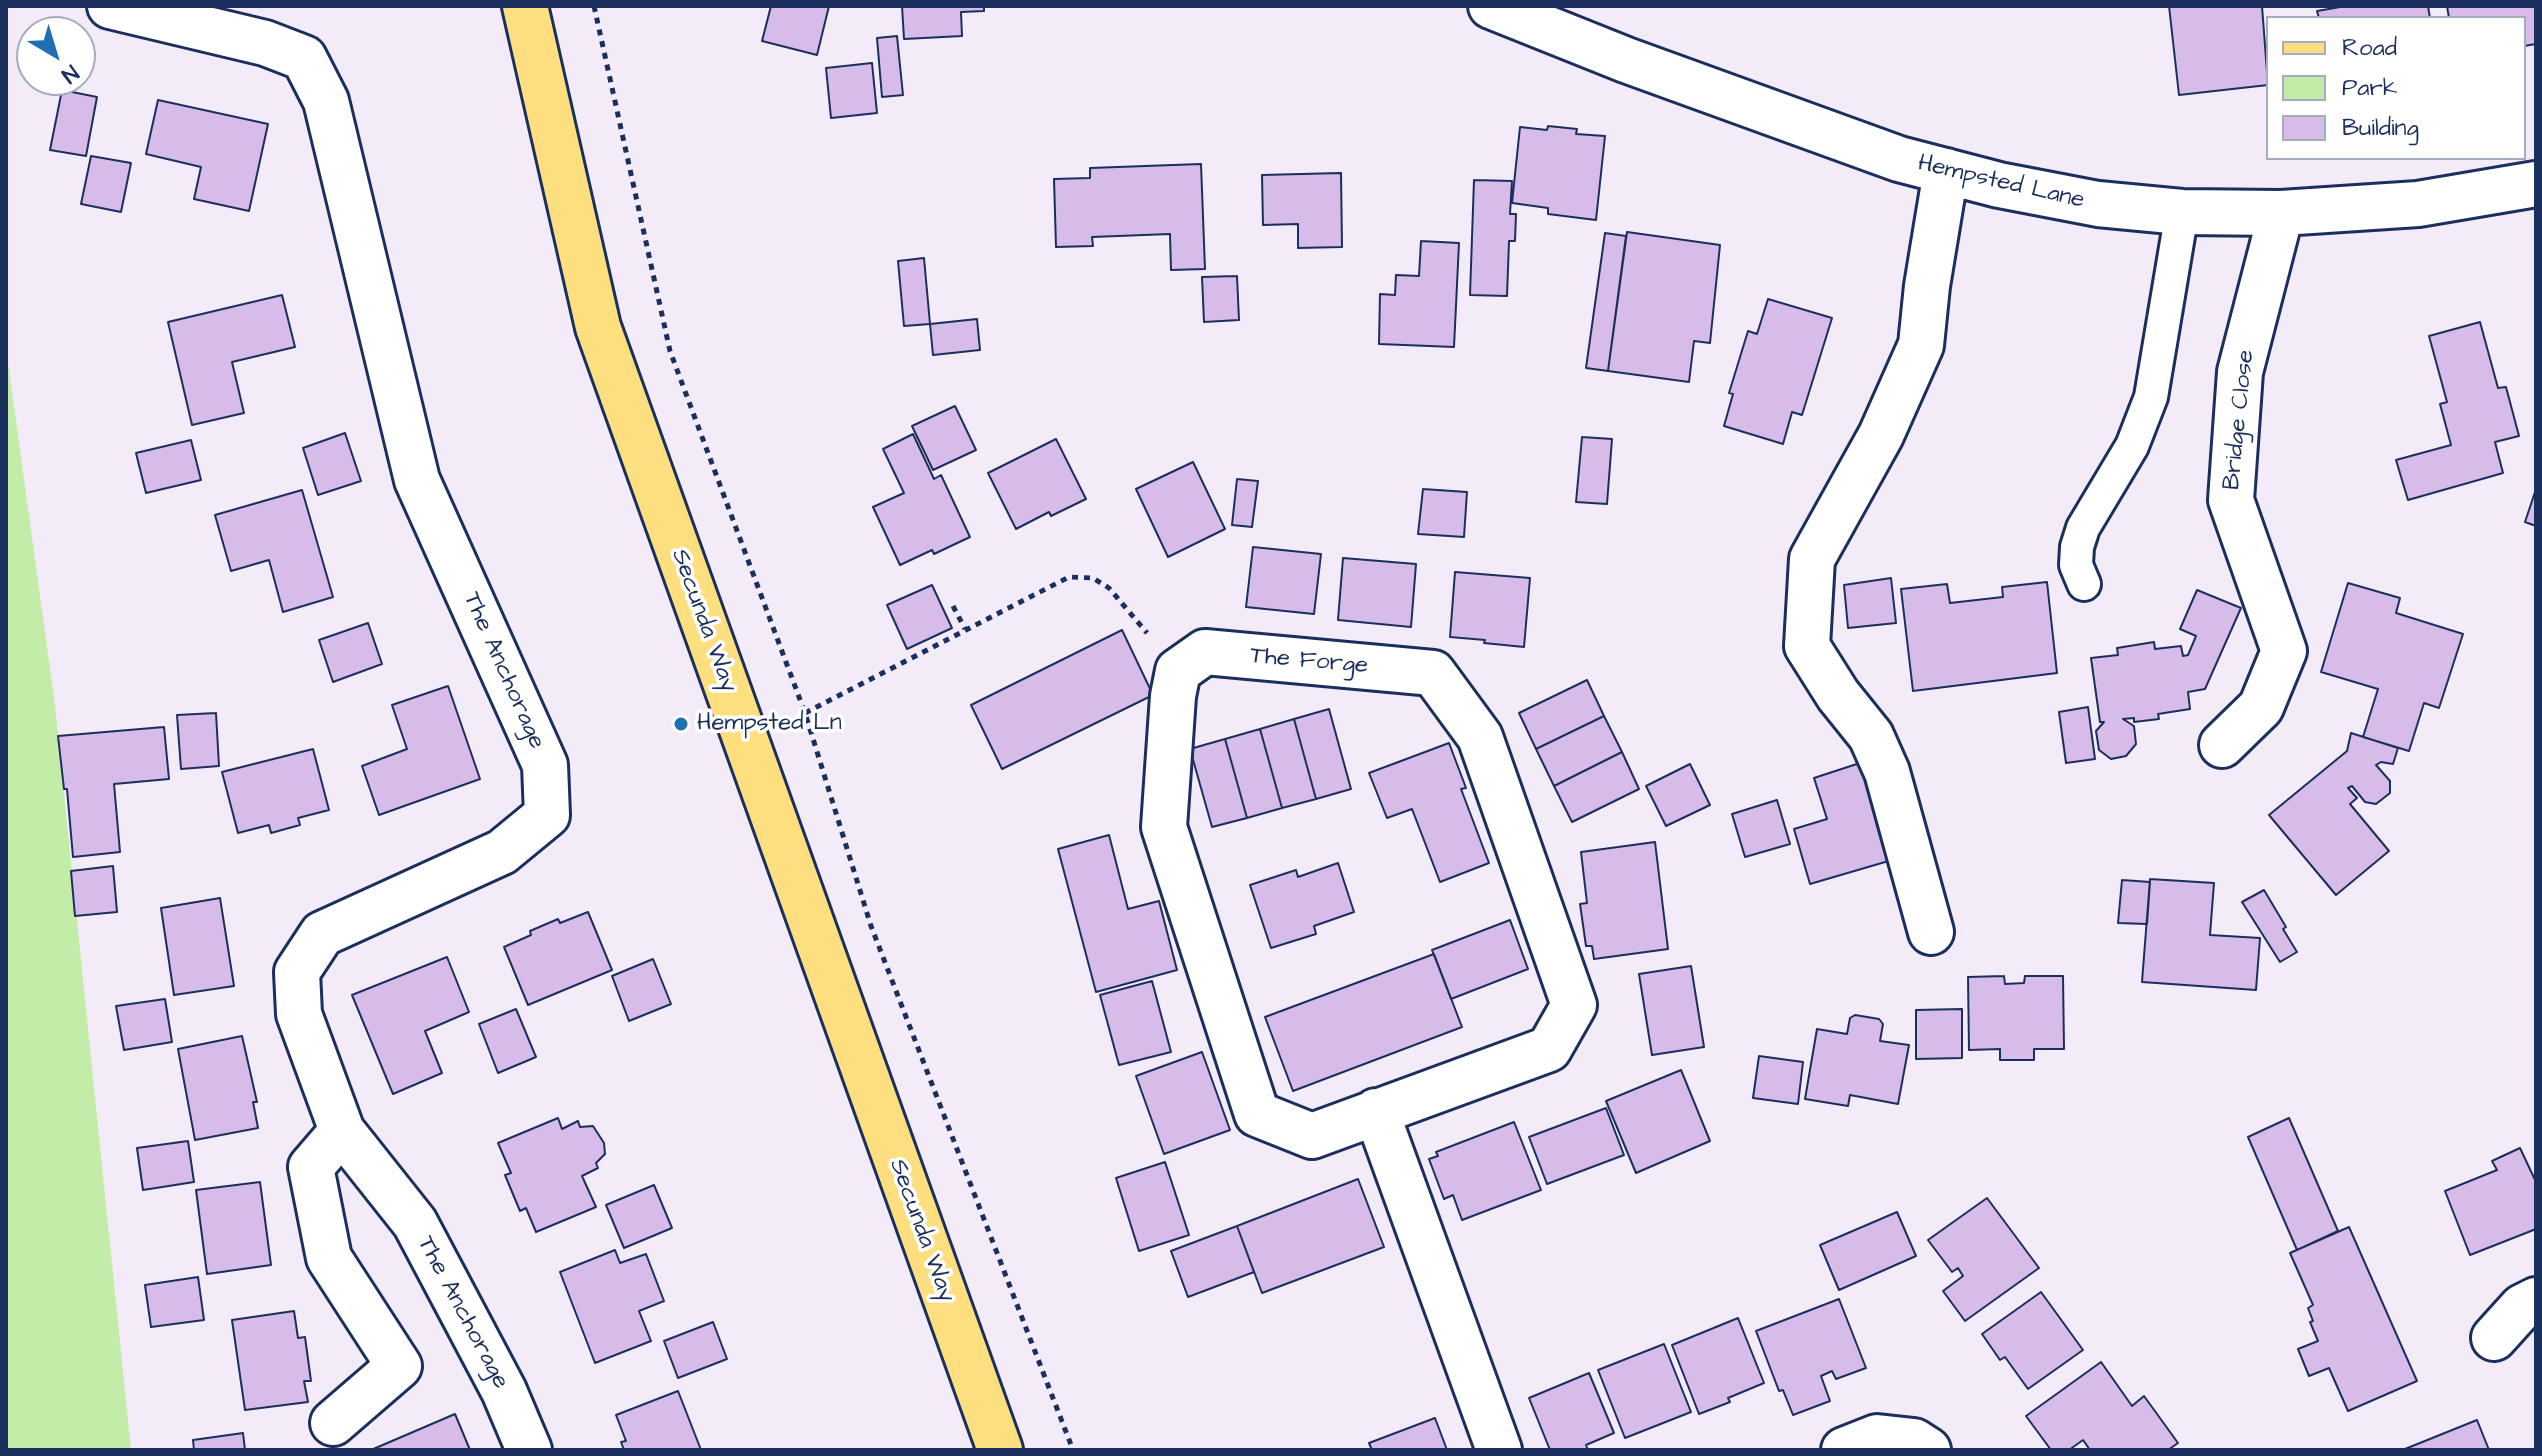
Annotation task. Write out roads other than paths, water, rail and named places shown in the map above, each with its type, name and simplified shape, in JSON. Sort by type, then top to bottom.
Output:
[{"type":"main road","name":"Secunda Way","points":[[525,6],[598,327],[1000,1450]]},
{"type":"street","name":"The Anchorage","points":[[110,6],[265,43],[304,58],[326,101],[417,480],[545,765],[547,815],[502,852],[322,934],[297,972],[299,1014],[342,1131],[415,1223],[504,1391],[529,1450]]},
{"type":"street","name":"Hempsted Lane","points":[[1491,6],[1655,71],[1899,159],[1999,185],[2098,204],[2182,212],[2281,213],[2418,204],[2536,184]]},
{"type":"street","points":[[1931,932],[1887,772],[1871,736],[1838,695],[1807,646],[1812,559],[1881,435],[1921,345],[1927,286],[1946,171]]},
{"type":"street","name":"Bridge Close","points":[[2222,745],[2261,707],[2284,651],[2231,500],[2240,372],[2281,213]]},
{"type":"street","name":"The Forge","points":[[1205,652],[1433,673],[1480,737],[1574,1005],[1549,1049],[1376,1111],[1312,1136],[1257,1114],[1164,827],[1173,696],[1178,671],[1205,652]]},
{"type":"street","points":[[1376,1111],[1499,1450]]},
{"type":"street","points":[[333,1423],[399,1366],[329,1258],[311,1167],[342,1131]]},
{"type":"street","points":[[1844,1450],[1877,1437],[1914,1441],[1928,1450]]},
{"type":"lane","points":[[2084,584],[2076,565],[2083,528],[2132,446],[2151,397],[2182,212]]},
{"type":"place","name":"Hempsted Ln","points":[[681,724]]}]
